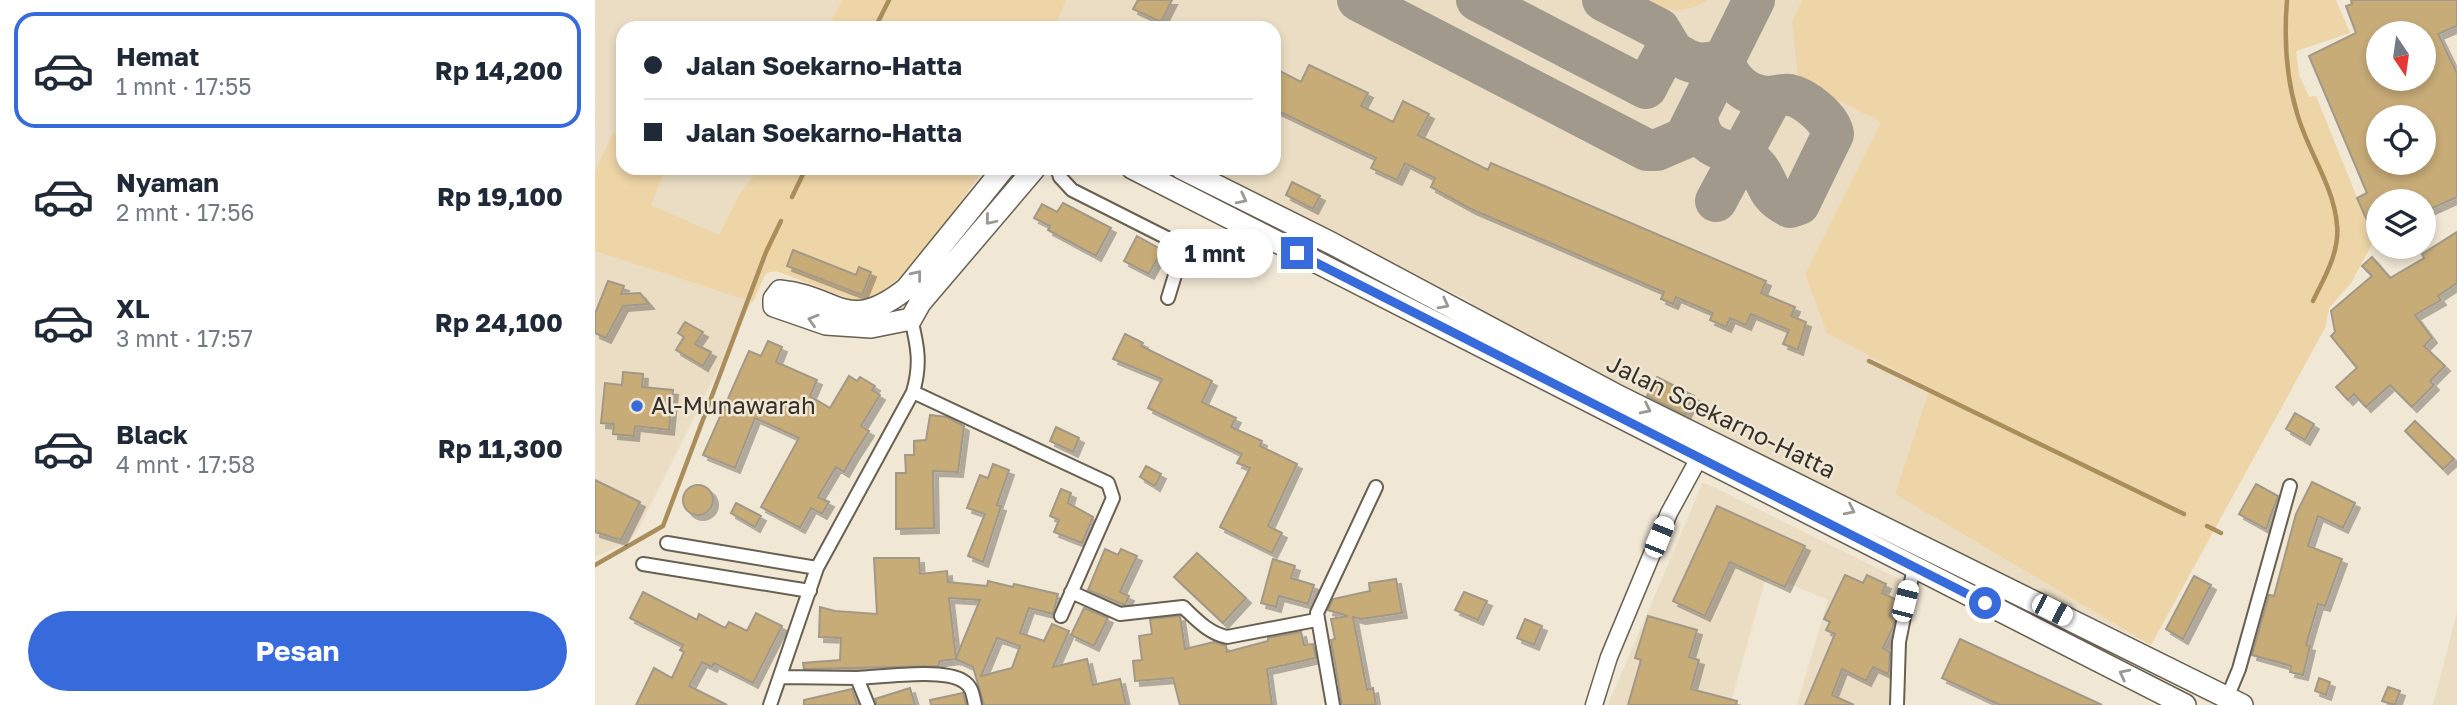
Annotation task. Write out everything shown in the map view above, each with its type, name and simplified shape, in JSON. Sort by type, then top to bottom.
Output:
[{"type":"highway","points":[[999,175],[948,254],[911,319],[871,327],[826,324],[778,310],[774,299],[778,292],[787,292],[838,309],[862,313],[888,303],[948,254],[1028,175]]},
{"type":"highway","name":"Jalan Soekarno-Hatta","points":[[1146,175],[1704,449],[2234,701]]},
{"type":"highway","name":"Jalan Soekarno-Hatta","points":[[1194,175],[1704,449],[1914,567],[2185,705]]},
{"type":"street","points":[[1059,175],[1072,190],[1177,243],[1182,252],[1168,298]]},
{"type":"street","points":[[771,705],[817,568],[913,392],[920,369],[919,350],[911,319]]},
{"type":"street","points":[[913,392],[1108,482],[1113,498],[1061,616]]},
{"type":"street","points":[[1594,705],[1609,657],[1669,513],[1704,449]]},
{"type":"street","points":[[2234,701],[2239,669],[2290,486]]},
{"type":"street","points":[[1333,705],[1316,620],[1319,607],[1376,487]]},
{"type":"street","points":[[667,543],[817,568]]},
{"type":"street","points":[[643,564],[810,591]]},
{"type":"street","points":[[1896,705],[1899,642],[1914,567]]},
{"type":"street","points":[[1071,593],[1120,614],[1182,607],[1196,621],[1216,634],[1227,637],[1316,620]]},
{"type":"street","points":[[782,677],[941,675],[959,678],[969,686],[975,705]]},
{"type":"street","points":[[857,678],[868,705]]},
{"type":"shaded area","points":[[595,0],[2336,0],[2350,33],[2296,51],[2299,75],[2309,97],[2316,96],[2366,220],[2366,255],[2351,283],[2329,308],[2325,328],[2151,645],[1662,410],[1481,319],[1471,302],[1222,175],[1281,175],[1281,21],[616,21],[616,175],[980,175],[909,268],[882,292],[858,302],[777,271],[766,273],[637,532],[628,542],[595,557]]},
{"type":"shaded area","points":[[842,0],[1066,0],[1057,21],[832,21]]},
{"type":"shaded area","points":[[1641,0],[1707,0],[1691,8],[1674,10]]},
{"type":"shaded area","points":[[1802,0],[2336,0],[2350,33],[2296,51],[2299,75],[2309,97],[2316,96],[2366,220],[2366,255],[2351,283],[2329,308],[2325,328],[2151,645],[1895,494],[1930,388],[1827,333],[1805,274],[1881,122],[1798,80],[1792,22]]},
{"type":"shaded area","points":[[613,132],[616,134],[616,175],[663,175],[651,205],[719,235],[739,195],[755,175],[980,175],[913,265],[877,294],[858,302],[776,271],[766,273],[753,302],[595,251],[595,172]]},
{"type":"shaded area","points":[[1703,482],[1899,579],[1895,705],[1797,705],[1828,600],[1767,574],[1730,705],[1608,705]]},
{"type":"shaded area","points":[[2457,612],[2457,705],[2433,705]]},
{"type":"building","points":[[1138,0],[1172,0],[1162,21],[1133,9]]},
{"type":"building","points":[[2351,0],[2457,0],[2457,26],[2438,34],[2457,73],[2457,197],[2436,207],[2436,189],[2366,191],[2309,56],[2356,33],[2346,6],[2352,4]]},
{"type":"building","points":[[1309,65],[1368,93],[1361,106],[1393,122],[1403,101],[1429,114],[1418,135],[1488,170],[1491,163],[1766,281],[1761,293],[1795,307],[1791,316],[1806,322],[1798,350],[1783,344],[1789,330],[1751,314],[1746,325],[1730,318],[1726,327],[1710,320],[1713,313],[1676,297],[1673,304],[1661,299],[1664,292],[1471,209],[1431,187],[1435,178],[1405,163],[1397,180],[1371,168],[1376,158],[1281,112],[1281,72],[1301,82]]},
{"type":"building","points":[[1292,182],[1320,196],[1313,209],[1286,195]]},
{"type":"building","points":[[2366,194],[2366,218],[2357,198]]},
{"type":"building","points":[[1063,203],[1111,228],[1096,256],[1048,230],[1050,226],[1034,218],[1042,204],[1057,212]]},
{"type":"building","points":[[2457,232],[2457,283],[2438,296],[2441,300],[2415,315],[2432,338],[2424,346],[2445,366],[2430,381],[2434,385],[2412,407],[2390,385],[2366,407],[2354,394],[2348,400],[2336,387],[2357,368],[2331,336],[2335,332],[2331,311],[2372,276],[2362,266],[2370,259],[2374,259],[2390,278],[2422,259],[2436,259],[2436,245]]},
{"type":"building","points":[[1137,236],[1162,250],[1149,274],[1124,261]]},
{"type":"building","points":[[1219,243],[1235,252],[1228,265],[1212,256]]},
{"type":"building","points":[[793,250],[856,275],[859,267],[871,272],[862,295],[787,266]]},
{"type":"building","points":[[608,281],[624,286],[621,294],[640,293],[649,304],[623,306],[606,338],[595,333],[595,314]]},
{"type":"building","points":[[685,322],[703,332],[695,344],[711,352],[703,366],[676,350],[684,337],[678,333]]},
{"type":"building","points":[[1125,334],[1143,343],[1141,346],[1212,381],[1202,402],[1236,418],[1231,427],[1262,441],[1260,446],[1297,464],[1268,526],[1282,533],[1272,553],[1220,527],[1250,468],[1237,463],[1242,454],[1148,408],[1162,379],[1113,359]]},
{"type":"building","points":[[768,341],[782,347],[776,362],[817,380],[810,396],[830,408],[849,376],[857,381],[860,377],[875,386],[872,390],[880,395],[861,426],[869,431],[844,472],[836,467],[818,497],[829,502],[822,514],[811,508],[800,528],[761,507],[799,438],[755,418],[735,468],[703,455],[749,351],[761,356]]},
{"type":"building","name":"Al-Munawarah","points":[[623,372],[643,374],[642,387],[673,390],[669,430],[635,426],[634,436],[613,434],[614,424],[601,423],[605,383],[622,385]]},
{"type":"building","points":[[1657,377],[1694,396],[1685,415],[1647,396]]},
{"type":"building","points":[[2295,413],[2314,424],[2305,440],[2286,429]]},
{"type":"building","points":[[930,415],[947,417],[964,426],[958,472],[933,471],[934,528],[896,529],[896,473],[906,473],[905,455],[914,455],[914,441],[926,440]]},
{"type":"building","points":[[2415,421],[2454,459],[2443,469],[2405,431]]},
{"type":"building","points":[[1056,427],[1079,438],[1073,452],[1050,441]]},
{"type":"building","points":[[993,464],[1009,470],[983,562],[968,556],[985,514],[967,508],[980,475],[988,478]]},
{"type":"building","points":[[1146,466],[1161,474],[1155,486],[1140,477]]},
{"type":"building","points":[[595,480],[640,502],[621,540],[595,532]]},
{"type":"building","points":[[2312,482],[2355,503],[2343,528],[2318,516],[2308,546],[2342,559],[2325,606],[2318,604],[2306,645],[2310,646],[2303,675],[2290,672],[2291,666],[2252,655],[2269,595],[2274,596],[2296,514]]},
{"type":"building","points":[[2256,484],[2278,496],[2266,529],[2239,514]]},
{"type":"building","points":[[698,485],[709,489],[713,500],[709,511],[698,515],[687,511],[683,500],[687,489]]},
{"type":"building","points":[[1061,489],[1071,493],[1068,503],[1093,517],[1082,543],[1054,532],[1059,520],[1050,516]]},
{"type":"building","points":[[736,503],[761,516],[755,527],[731,513]]},
{"type":"building","points":[[1717,506],[1805,546],[1785,587],[1730,562],[1705,616],[1673,601]]},
{"type":"building","points":[[1105,549],[1118,555],[1121,549],[1137,556],[1120,592],[1129,596],[1125,605],[1088,590]]},
{"type":"building","points":[[1197,553],[1246,598],[1223,623],[1174,577]]},
{"type":"building","points":[[874,558],[919,558],[920,574],[947,571],[948,582],[987,586],[988,581],[1058,594],[1053,614],[1029,608],[1020,633],[1044,641],[1052,624],[1069,631],[1053,667],[1087,659],[1093,685],[1120,679],[1126,705],[984,705],[973,667],[956,659],[940,661],[938,666],[804,669],[803,663],[840,660],[841,638],[819,637],[820,607],[835,611],[877,614]],"holes":[[[949,598],[980,600],[956,658]],[[997,638],[1020,646],[1012,668],[981,676]]]},
{"type":"building","points":[[1273,559],[1295,566],[1291,578],[1314,585],[1308,604],[1279,596],[1276,607],[1261,603]]},
{"type":"building","points":[[1845,575],[1863,583],[1867,575],[1886,584],[1882,593],[1897,600],[1889,616],[1895,619],[1893,627],[1883,648],[1890,652],[1889,671],[1888,674],[1873,667],[1866,681],[1842,669],[1832,695],[1854,705],[1805,705],[1835,634],[1826,630],[1830,622],[1824,619]]},
{"type":"building","points":[[2194,576],[2211,585],[2183,639],[2166,629]]},
{"type":"building","points":[[1396,579],[1402,613],[1361,619],[1353,617],[1367,690],[1373,688],[1376,705],[1342,705],[1331,640],[1335,639],[1331,619],[1348,616],[1328,610],[1333,599],[1370,591],[1369,583]]},
{"type":"building","points":[[643,592],[697,620],[699,614],[725,628],[729,622],[747,631],[756,613],[782,626],[753,683],[714,663],[712,667],[702,662],[689,686],[727,705],[636,705],[654,668],[672,678],[684,652],[680,650],[683,645],[630,618]]},
{"type":"building","points":[[1464,592],[1487,601],[1478,620],[1455,610]]},
{"type":"building","points":[[1084,608],[1108,618],[1094,646],[1071,635]]},
{"type":"building","points":[[1180,616],[1185,649],[1214,642],[1226,646],[1227,652],[1268,641],[1268,638],[1301,632],[1304,645],[1313,644],[1316,658],[1267,669],[1272,705],[1180,705],[1173,678],[1135,681],[1133,661],[1142,660],[1139,636],[1152,634],[1150,619]]},
{"type":"building","points":[[1648,616],[1697,630],[1689,657],[1699,660],[1691,689],[1737,701],[1736,705],[1628,705],[1641,660],[1635,658]]},
{"type":"building","points":[[1525,619],[1542,626],[1534,645],[1517,638]]},
{"type":"building","points":[[1960,639],[2102,705],[2000,705],[1942,678]]},
{"type":"building","points":[[2319,678],[2330,682],[2326,695],[2315,691]]},
{"type":"building","points":[[2388,687],[2400,691],[2395,705],[2382,701]]},
{"type":"building","points":[[910,688],[915,705],[877,705],[875,699]]},
{"type":"building","points":[[852,689],[857,705],[804,705],[804,700]]},
{"type":"building","points":[[963,693],[966,705],[931,705],[930,700]]},
{"type":"waterway","points":[[878,21],[889,0]]},
{"type":"waterway","points":[[2287,0],[2287,57],[2293,99],[2301,127],[2331,196],[2337,225],[2334,255],[2313,301]]},
{"type":"waterway","points":[[792,197],[803,175]]},
{"type":"waterway","points":[[595,565],[663,526],[766,252],[781,221]]},
{"type":"waterway","points":[[1869,361],[2184,514]]},
{"type":"waterway","points":[[2207,526],[2221,533]]},
{"type":"taxiway","points":[[1358,0],[1647,150],[1657,150],[1685,138],[1754,0]]},
{"type":"taxiway","points":[[1477,0],[1646,88],[1668,46]]},
{"type":"taxiway","points":[[1603,0],[1659,29],[1673,52],[1687,60],[1699,64],[1723,61],[1735,81],[1752,94],[1768,97],[1790,95],[1803,100],[1828,122],[1833,134],[1799,204],[1790,207],[1775,196],[1755,165],[1710,144],[1699,128],[1697,114]]},
{"type":"taxiway","points":[[1716,201],[1772,97]]},
{"type":"place","name":"Al-Munawarah","points":[[637,406]]},
{"type":"route","points":[[1297,253],[1985,603]]}]
